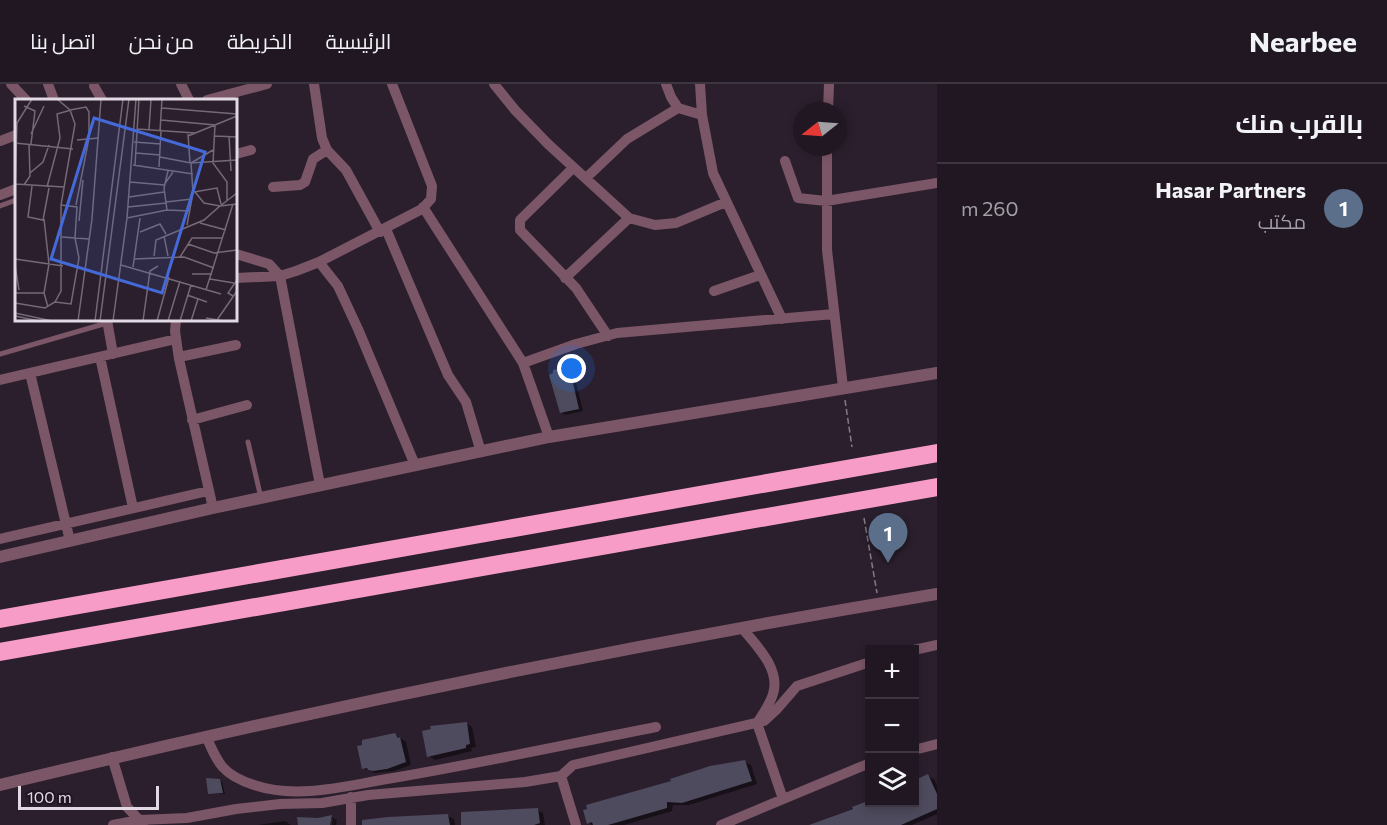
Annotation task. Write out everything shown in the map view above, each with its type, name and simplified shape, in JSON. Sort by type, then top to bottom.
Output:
[{"type":"highway","points":[[0,619],[937,453]]},
{"type":"highway","points":[[0,652],[937,487]]},
{"type":"street","points":[[11,84],[25,99]]},
{"type":"street","points":[[48,84],[54,99]]},
{"type":"street","points":[[181,84],[188,99]]},
{"type":"street","points":[[211,99],[267,84]]},
{"type":"street","points":[[314,84],[322,138],[327,150],[346,170],[383,230],[448,375],[466,402],[481,452]]},
{"type":"street","points":[[237,278],[279,276],[319,262],[383,230],[423,207],[431,199],[432,186],[392,84]]},
{"type":"street","points":[[494,84],[515,110],[573,168],[629,218],[655,225],[676,223],[726,202]]},
{"type":"street","points":[[666,84],[678,108],[702,115]]},
{"type":"street","points":[[700,84],[702,115],[713,173],[782,319]]},
{"type":"street","points":[[828,102],[829,84]]},
{"type":"street","points":[[94,86],[101,99]]},
{"type":"street","points":[[586,178],[627,139],[678,108]]},
{"type":"street","points":[[0,141],[15,135]]},
{"type":"street","points":[[237,154],[251,150]]},
{"type":"street","points":[[273,187],[300,185],[305,182],[314,159],[327,150]]},
{"type":"street","points":[[827,156],[827,250],[843,387]]},
{"type":"street","points":[[785,161],[798,198],[826,201],[937,183]]},
{"type":"street","points":[[573,168],[520,220],[520,230],[576,288],[608,336]]},
{"type":"street","points":[[0,195],[15,189]]},
{"type":"street","points":[[423,207],[523,363],[549,437]]},
{"type":"street","points":[[565,278],[629,218]]},
{"type":"street","points":[[237,254],[268,264],[279,276],[320,485]]},
{"type":"street","points":[[319,262],[338,286],[415,465]]},
{"type":"street","points":[[714,291],[760,275]]},
{"type":"street","points":[[523,363],[576,344],[608,336],[676,327],[834,314]]},
{"type":"street","points":[[107,321],[113,354]]},
{"type":"street","points":[[176,321],[179,357],[213,508]]},
{"type":"street","points":[[0,380],[176,339]]},
{"type":"street","points":[[179,357],[236,345]]},
{"type":"street","points":[[100,357],[133,508]]},
{"type":"street","points":[[30,373],[70,541]]},
{"type":"street","points":[[0,557],[213,508],[549,437],[937,373]]},
{"type":"street","points":[[192,420],[247,405]]},
{"type":"street","points":[[0,539],[208,491]]},
{"type":"street","points":[[0,785],[206,736],[490,675],[937,594]]},
{"type":"street","points":[[742,628],[764,654],[772,671],[775,687],[757,723],[783,799]]},
{"type":"street","points":[[919,649],[937,645]]},
{"type":"street","points":[[113,825],[171,820],[280,804],[322,803],[351,797],[525,782],[561,776],[573,765],[757,723],[770,717],[797,686],[865,664]]},
{"type":"street","points":[[206,736],[218,763],[229,774],[254,785],[282,791],[314,791],[446,769],[656,727]]},
{"type":"street","points":[[919,749],[937,744]]},
{"type":"street","points":[[112,758],[127,807],[142,823]]},
{"type":"street","points":[[721,825],[865,765]]},
{"type":"street","points":[[561,776],[576,825]]},
{"type":"street","points":[[351,797],[351,825]]},
{"type":"lane","points":[[0,206],[15,200]]},
{"type":"lane","points":[[0,354],[107,321]]},
{"type":"lane","points":[[248,442],[261,498]]},
{"type":"path","points":[[843,387],[852,447]]},
{"type":"path","points":[[864,518],[878,603]]},
{"type":"building","points":[[564,367],[566,373],[570,370],[579,409],[560,413],[549,375],[553,373],[553,370]]},
{"type":"building","points":[[467,722],[470,744],[466,745],[466,748],[427,757],[422,731],[431,729],[430,726]]},
{"type":"building","points":[[395,733],[398,738],[400,737],[406,762],[387,769],[373,771],[367,768],[362,769],[357,746],[362,745],[362,740]]},
{"type":"building","points":[[745,760],[752,781],[682,803],[667,802],[667,808],[608,825],[593,825],[592,822],[587,824],[583,810],[587,809],[586,805],[671,781],[670,779],[710,766]]},
{"type":"building","points":[[928,774],[937,794],[937,809],[901,825],[809,825],[853,809],[852,807],[865,802],[865,807],[919,807],[919,778]]},
{"type":"building","points":[[206,778],[220,779],[223,793],[208,794]]},
{"type":"building","points":[[538,808],[540,823],[534,825],[461,825],[461,812]]},
{"type":"building","points":[[448,814],[450,825],[362,825],[362,820]]},
{"type":"building","points":[[332,815],[330,825],[298,825],[297,817],[318,818]]},
{"type":"place","name":"Hasar Partners","points":[[888,563]]}]
